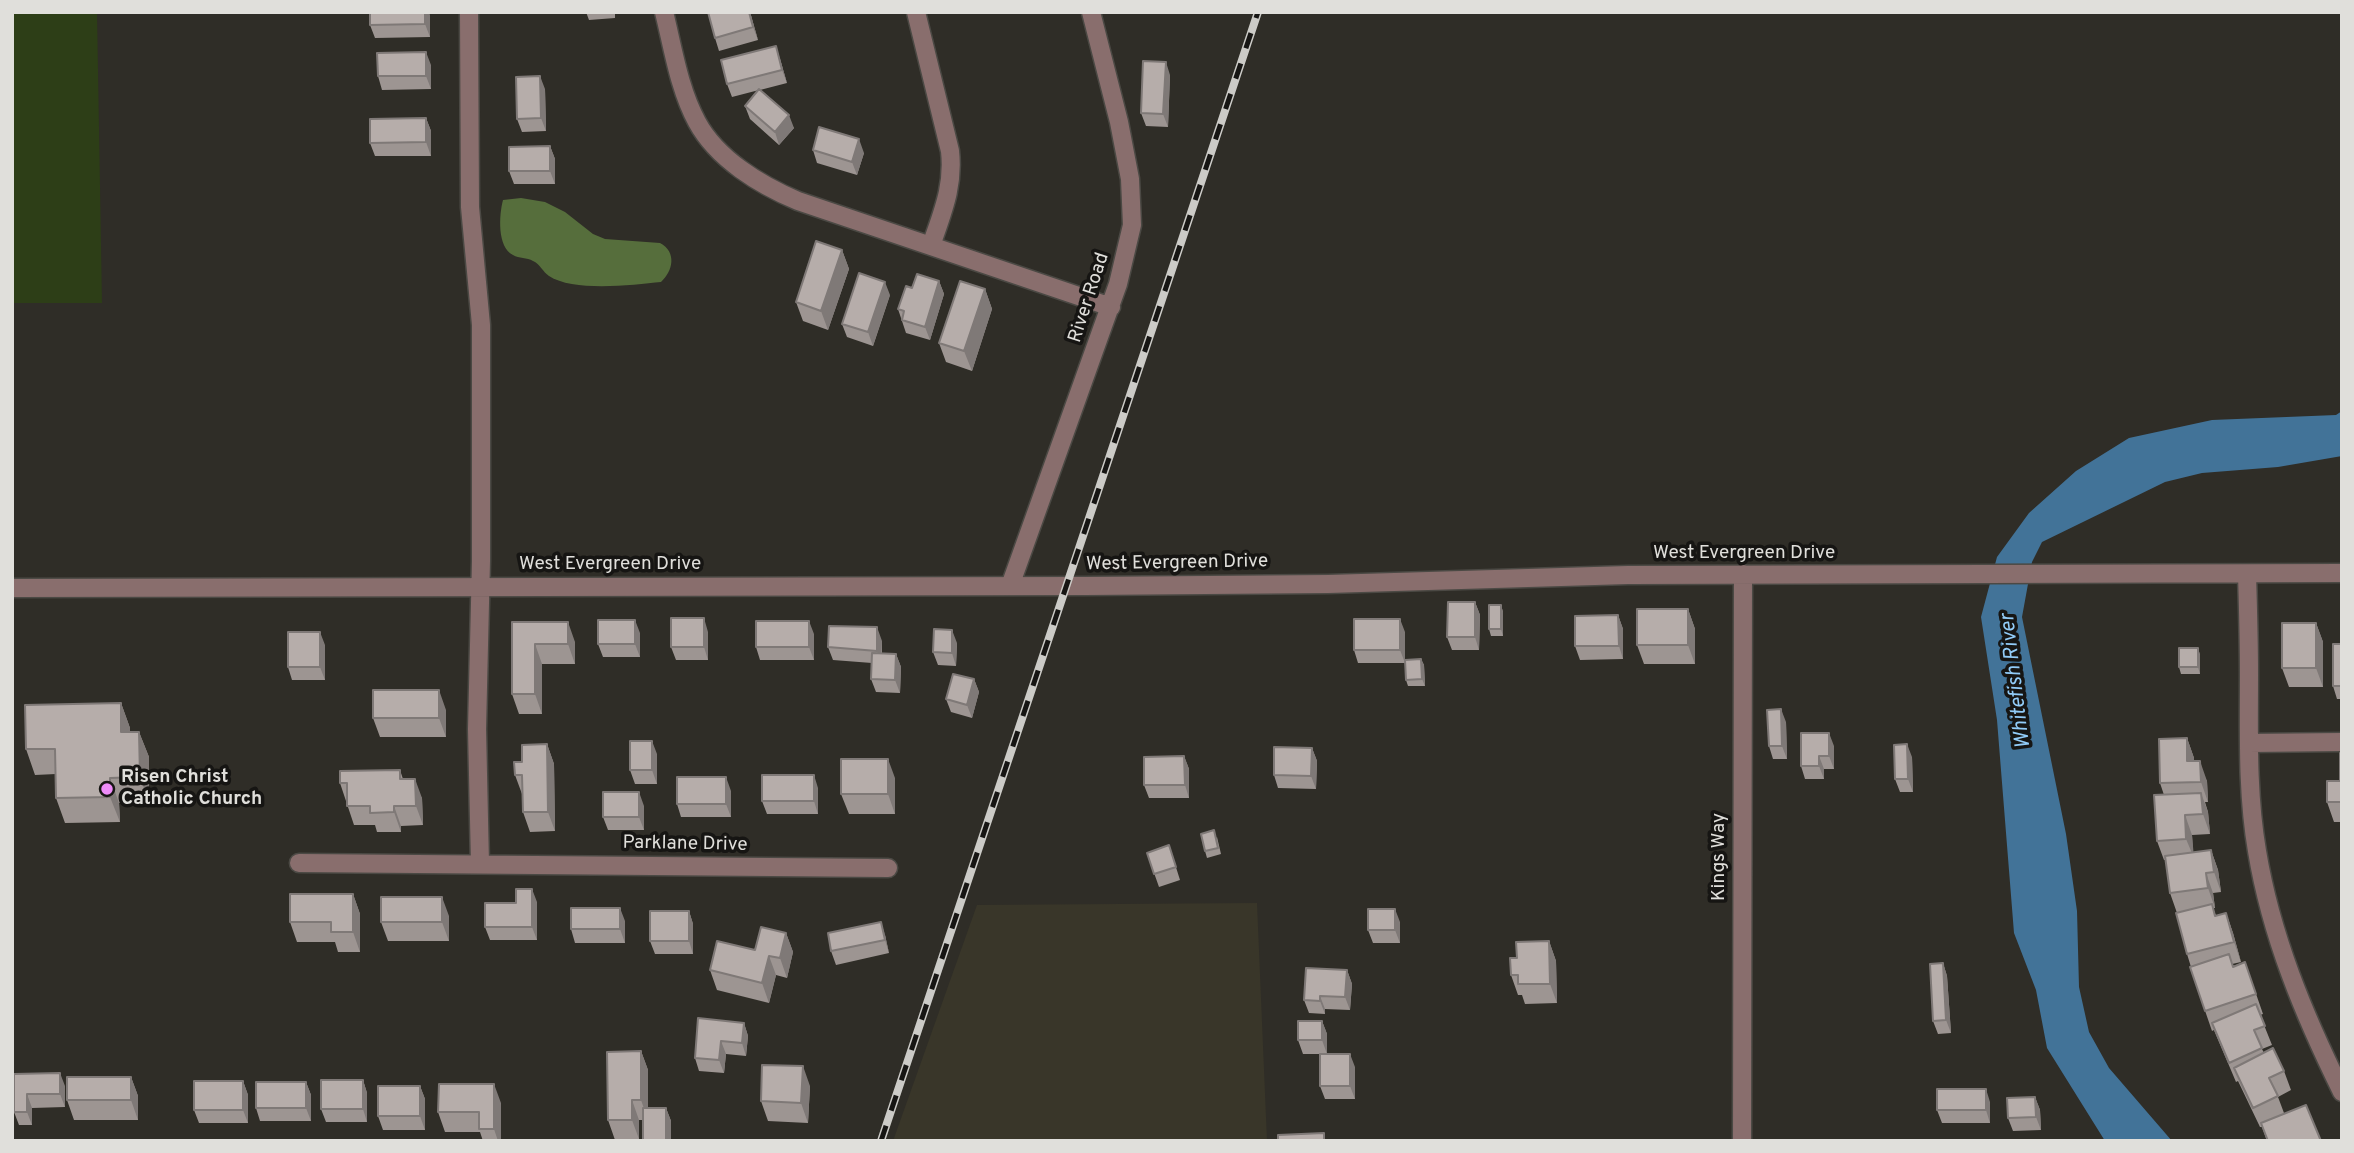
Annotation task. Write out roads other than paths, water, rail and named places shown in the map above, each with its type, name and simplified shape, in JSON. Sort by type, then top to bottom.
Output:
[{"type":"street","points":[[470,12],[470,207],[481,325],[481,587],[477,729],[480,864]]},
{"type":"street","points":[[664,12],[690,108],[708,139],[748,173],[781,194],[1111,307]]},
{"type":"street","points":[[916,12],[952,167],[949,192],[931,246]]},
{"type":"street","name":"River Road","points":[[1010,586],[1111,307],[1128,246],[1132,205],[1130,179],[1119,122],[1091,12]]},
{"type":"street","name":"West Evergreen Drive","points":[[12,588],[1328,584],[1743,574],[2342,573]]},
{"type":"street","name":"Kings Way","points":[[1742,1141],[1743,574]]},
{"type":"street","points":[[2247,574],[2249,743],[2257,851],[2292,981],[2305,1016],[2342,1092]]},
{"type":"street","points":[[2249,743],[2342,743]]},
{"type":"street","name":"Parklane Drive","points":[[299,863],[888,868]]},
{"type":"water","name":"Whitefish River","points":[[2342,411],[2342,456],[2278,467],[2202,473],[2165,482],[2042,542],[2032,562],[2022,617],[2066,834],[2077,911],[2079,987],[2089,1032],[2109,1068],[2172,1141],[2105,1141],[2047,1048],[2036,990],[2014,933],[1997,720],[1981,617],[1997,557],[2029,513],[2076,471],[2129,438],[2212,420],[2336,415]]},
{"type":"railway","points":[[881,1141],[1258,12]]},
{"type":"place","name":"Risen Christ Catholic Church","points":[[107,789]]}]
